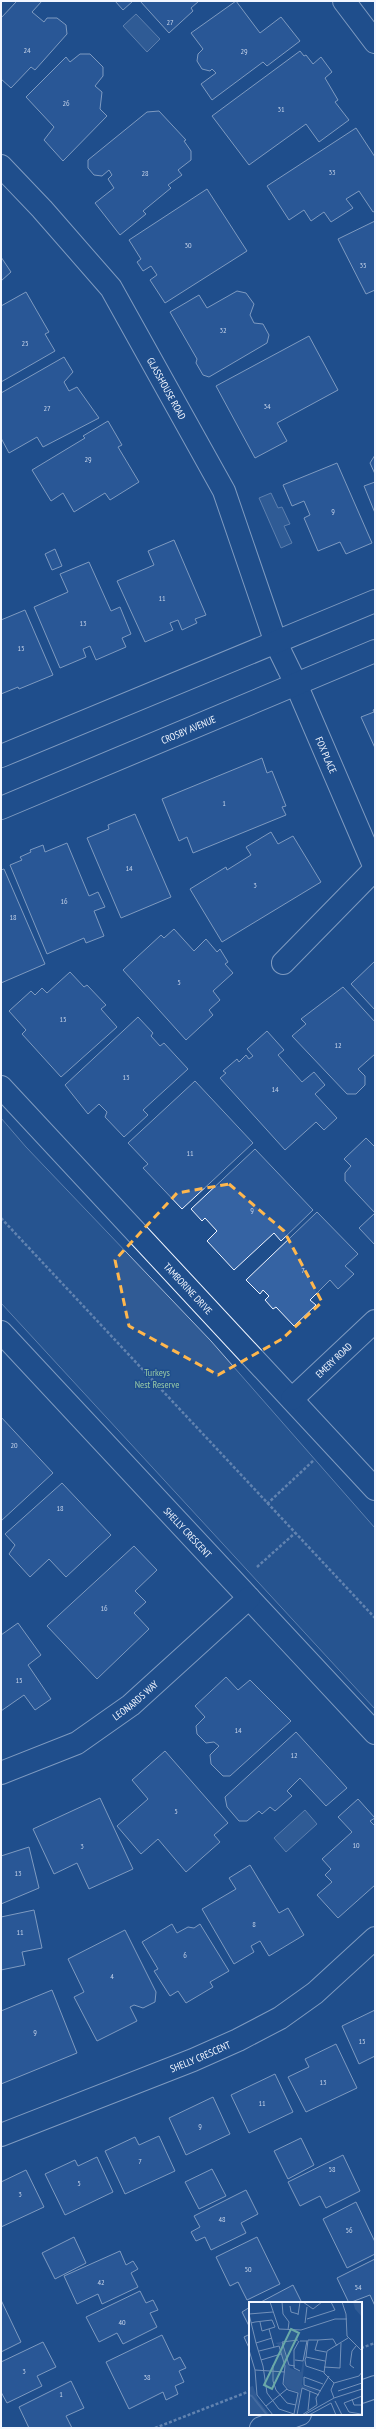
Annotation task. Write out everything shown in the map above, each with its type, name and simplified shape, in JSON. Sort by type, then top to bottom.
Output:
[{"type":"street","points":[[344,1],[375,42]]},
{"type":"street","name":"GLASSHOUSE ROAD","points":[[1,166],[42,208],[111,288],[224,490],[276,643]]},
{"type":"street","points":[[1,756],[375,601]]},
{"type":"street","name":"FOX PLACE","points":[[276,643],[296,684],[375,868],[282,963]]},
{"type":"street","name":"CROSBY AVENUE","points":[[1,808],[375,650]]},
{"type":"street","name":"TAMBORINE DRIVE","points":[[1,1087],[375,1489]]},
{"type":"street","name":"EMERY ROAD","points":[[292,1399],[375,1321]]},
{"type":"street","name":"SHELLY CRESCENT","points":[[1,1332],[375,1733]]},
{"type":"street","name":"LEONARDS WAY","points":[[1,1773],[77,1742],[131,1705],[243,1591]]},
{"type":"street","name":"SHELLY CRESCENT","points":[[1,2135],[193,2060],[245,2037],[280,2018],[315,1993],[375,1938]]},
{"type":"street","points":[[362,2392],[375,2387]]},
{"type":"street","points":[[261,2428],[297,2415]]},
{"type":"path","points":[[1,1218],[375,1618]]},
{"type":"path","points":[[267,1504],[332,1443]]},
{"type":"path","points":[[243,1591],[295,1533]]},
{"type":"path","points":[[362,2348],[375,2343]]},
{"type":"path","points":[[155,2428],[249,2391]]},
{"type":"highlighted area","points":[[229,1184],[284,1231],[322,1302],[282,1339],[218,1375],[129,1326],[115,1260],[177,1193]]},
{"type":"shaded area","points":[[136,14],[160,39],[147,52],[123,26]]},
{"type":"shaded area","points":[[271,493],[278,508],[282,507],[290,524],[284,526],[292,543],[281,548],[259,498]]},
{"type":"shaded area","name":"Turkeys Nest Reserve","points":[[1,1118],[26,1147],[211,1341],[375,1528],[375,1709],[1,1303]]},
{"type":"shaded area","points":[[305,1810],[317,1824],[286,1852],[274,1838]]},
{"type":"building","points":[[14,1],[42,1],[32,12],[44,22],[47,18],[57,18],[66,25],[67,34],[35,70],[31,67],[11,88],[1,79],[1,18],[16,2]]},
{"type":"building","points":[[115,1],[133,1],[123,10]]},
{"type":"building","points":[[140,1],[199,1],[191,8],[193,11],[169,33]]},
{"type":"building","points":[[236,1],[260,33],[281,17],[300,41],[267,66],[263,62],[212,100],[201,84],[216,73],[212,69],[210,71],[202,69],[197,61],[198,54],[203,49],[191,33]]},
{"type":"building","points":[[300,51],[304,56],[306,55],[313,64],[321,57],[332,72],[325,78],[338,100],[335,102],[349,120],[319,142],[306,124],[249,165],[212,116]]},
{"type":"building","points":[[80,54],[90,54],[103,67],[103,76],[95,86],[102,92],[100,109],[107,116],[63,161],[44,140],[54,127],[26,97],[66,57],[70,62]]},
{"type":"building","points":[[159,111],[186,140],[184,141],[191,151],[191,160],[178,170],[182,175],[168,185],[171,188],[143,211],[146,214],[120,235],[95,203],[114,188],[108,179],[112,175],[109,170],[102,176],[94,175],[88,168],[88,160],[147,112]]},
{"type":"building","points":[[356,128],[375,157],[375,211],[373,212],[359,191],[346,199],[353,208],[331,222],[324,212],[311,221],[304,210],[289,220],[267,186]]},
{"type":"building","points":[[207,189],[247,251],[165,303],[150,280],[157,275],[151,266],[143,271],[137,262],[141,259],[129,240]]},
{"type":"building","points":[[375,221],[375,290],[366,294],[338,239]]},
{"type":"building","points":[[1,257],[11,272],[1,281]]},
{"type":"building","points":[[237,291],[246,293],[254,304],[250,315],[254,323],[263,324],[269,335],[267,343],[209,377],[203,375],[196,363],[197,359],[170,312],[199,295],[207,308]]},
{"type":"building","points":[[26,292],[49,332],[45,334],[55,351],[1,382],[1,306]]},
{"type":"building","points":[[309,336],[338,390],[277,423],[287,441],[255,458],[216,386]]},
{"type":"building","points":[[64,357],[73,372],[64,382],[69,391],[77,387],[99,418],[43,447],[37,437],[9,453],[1,438],[1,393]]},
{"type":"building","points":[[108,421],[122,445],[118,447],[139,482],[110,500],[105,493],[74,512],[63,493],[51,501],[32,470],[85,438],[83,436]]},
{"type":"building","points":[[375,455],[375,474],[370,463]]},
{"type":"building","points":[[337,463],[372,543],[346,554],[340,542],[318,551],[304,518],[310,515],[304,501],[292,506],[283,485]]},
{"type":"building","points":[[375,482],[375,513],[364,486]]},
{"type":"building","points":[[174,540],[206,615],[195,619],[197,623],[182,630],[178,620],[170,623],[173,630],[145,642],[117,581],[154,565],[148,551]]},
{"type":"building","points":[[55,549],[62,566],[52,570],[45,554]]},
{"type":"building","points":[[89,562],[111,611],[120,607],[131,634],[122,638],[126,647],[96,660],[90,646],[83,649],[86,657],[60,668],[34,607],[68,592],[60,574]]},
{"type":"building","points":[[25,610],[53,675],[19,689],[18,687],[1,694],[1,620]]},
{"type":"building","points":[[375,709],[375,748],[361,717],[374,712],[373,710]]},
{"type":"building","points":[[262,758],[267,773],[272,771],[286,806],[282,807],[286,815],[193,853],[187,837],[179,841],[162,799]]},
{"type":"building","points":[[135,814],[171,897],[121,918],[87,838],[109,829],[108,825]]},
{"type":"building","points":[[271,832],[278,844],[293,836],[321,882],[222,942],[190,889],[226,867],[227,870],[251,855],[246,847]]},
{"type":"building","points":[[67,843],[89,896],[98,892],[105,907],[94,911],[104,936],[86,943],[84,938],[47,954],[10,865],[22,860],[20,857],[31,852],[30,850],[43,845],[45,852]]},
{"type":"building","points":[[4,869],[45,964],[1,983],[1,870]]},
{"type":"building","points":[[174,929],[194,951],[206,939],[217,952],[220,949],[228,962],[225,964],[233,973],[213,991],[220,1000],[209,1010],[213,1015],[186,1040],[123,970],[161,935],[164,938]]},
{"type":"building","points":[[375,961],[375,1010],[351,984]]},
{"type":"building","points":[[70,972],[84,987],[87,985],[106,1005],[101,1009],[117,1027],[61,1077],[22,1034],[26,1030],[9,1011],[31,991],[35,995],[42,988],[47,993]]},
{"type":"building","points":[[343,987],[375,1022],[375,1054],[358,1069],[365,1076],[365,1085],[356,1094],[347,1094],[292,1036],[306,1024],[301,1019]]},
{"type":"building","points":[[138,1017],[153,1033],[151,1036],[160,1046],[164,1043],[188,1069],[143,1110],[148,1115],[124,1137],[105,1117],[107,1112],[99,1104],[88,1114],[65,1085]]},
{"type":"building","points":[[267,1031],[284,1050],[278,1055],[302,1082],[314,1072],[325,1085],[315,1094],[337,1118],[324,1130],[316,1122],[285,1150],[220,1078],[226,1073],[223,1071],[237,1059],[239,1062],[246,1055],[249,1059],[253,1056],[247,1049]]},
{"type":"building","points":[[195,1081],[253,1143],[182,1209],[143,1168],[148,1164],[128,1143]]},
{"type":"building","points":[[366,1138],[375,1147],[375,1213],[345,1181],[345,1173],[351,1166],[344,1159]]},
{"type":"building","points":[[255,1149],[313,1210],[281,1241],[274,1233],[234,1270],[207,1241],[217,1231],[205,1218],[202,1221],[191,1209]]},
{"type":"building","points":[[317,1212],[358,1254],[345,1266],[354,1274],[338,1289],[330,1280],[310,1300],[316,1305],[294,1326],[276,1307],[273,1309],[265,1300],[269,1296],[263,1290],[260,1294],[246,1280]]},
{"type":"building","points":[[375,1213],[375,1245],[359,1228]]},
{"type":"building","points":[[1,1417],[53,1473],[1,1521]]},
{"type":"building","points":[[62,1483],[111,1535],[66,1577],[49,1559],[30,1577],[9,1554],[15,1545],[5,1534]]},
{"type":"building","points":[[134,1546],[157,1570],[135,1591],[146,1602],[134,1613],[149,1629],[97,1679],[47,1626]]},
{"type":"building","points":[[18,1623],[41,1655],[28,1665],[51,1699],[35,1710],[24,1695],[1,1711],[1,1635]]},
{"type":"building","points":[[226,1677],[238,1690],[250,1680],[291,1721],[230,1776],[223,1776],[211,1764],[210,1755],[219,1746],[214,1742],[206,1743],[197,1734],[196,1726],[205,1717],[195,1706]]},
{"type":"building","points":[[296,1732],[347,1788],[326,1806],[300,1778],[287,1791],[292,1796],[275,1811],[270,1807],[262,1814],[259,1811],[247,1821],[239,1821],[227,1807],[225,1797]]},
{"type":"building","points":[[165,1751],[228,1823],[214,1835],[220,1842],[186,1872],[158,1839],[141,1854],[117,1826],[148,1799],[132,1780]]},
{"type":"building","points":[[100,1798],[133,1869],[89,1889],[77,1863],[54,1874],[33,1829]]},
{"type":"building","points":[[358,1799],[375,1818],[370,1821],[375,1826],[375,1885],[338,1918],[317,1895],[332,1882],[325,1875],[331,1869],[322,1859],[352,1832],[338,1817]]},
{"type":"building","points":[[29,1847],[39,1888],[1,1904],[1,1856]]},
{"type":"building","points":[[250,1865],[279,1913],[288,1908],[304,1935],[269,1956],[260,1941],[251,1946],[254,1952],[234,1964],[202,1909],[236,1889],[229,1878]]},
{"type":"building","points":[[34,1910],[42,1948],[22,1952],[25,1965],[1,1970],[1,1917]]},
{"type":"building","points":[[172,1924],[177,1933],[188,1927],[194,1928],[200,1924],[229,1971],[210,1982],[213,1987],[186,2003],[178,1991],[170,1996],[154,1971],[158,1969],[142,1942]]},
{"type":"building","points":[[125,1930],[156,1992],[155,2002],[143,2008],[134,2005],[130,2007],[137,2021],[97,2041],[74,1997],[84,1992],[68,1959]]},
{"type":"building","points":[[52,1990],[77,2053],[1,2084],[1,2011]]},
{"type":"building","points":[[375,2010],[375,2056],[359,2064],[342,2026]]},
{"type":"building","points":[[336,2044],[357,2088],[306,2112],[288,2077],[309,2067],[305,2059]]},
{"type":"building","points":[[275,2074],[293,2112],[249,2133],[231,2095]]},
{"type":"building","points":[[213,2097],[230,2134],[186,2155],[169,2118]]},
{"type":"building","points":[[159,2136],[175,2171],[125,2194],[105,2151],[135,2137],[139,2145]]},
{"type":"building","points":[[301,2138],[314,2165],[288,2179],[274,2151]]},
{"type":"building","points":[[343,2155],[360,2191],[326,2208],[320,2196],[300,2206],[288,2182]]},
{"type":"building","points":[[97,2157],[113,2192],[65,2215],[45,2174],[75,2160],[78,2166]]},
{"type":"building","points":[[212,2169],[226,2196],[199,2209],[185,2182]]},
{"type":"building","points":[[26,2170],[44,2207],[1,2227],[1,2182]]},
{"type":"building","points":[[246,2190],[258,2214],[241,2223],[246,2233],[211,2250],[205,2237],[196,2241],[191,2232],[200,2227],[194,2216]]},
{"type":"building","points":[[356,2202],[375,2242],[375,2254],[347,2268],[323,2219]]},
{"type":"building","points":[[74,2237],[86,2263],[55,2279],[42,2253]]},
{"type":"building","points":[[257,2237],[280,2284],[247,2300],[238,2282],[230,2286],[216,2257]]},
{"type":"building","points":[[120,2251],[126,2265],[133,2261],[138,2269],[131,2273],[138,2287],[102,2304],[98,2294],[77,2304],[64,2276]]},
{"type":"building","points":[[375,2259],[375,2306],[370,2295],[349,2302],[337,2278]]},
{"type":"building","points":[[293,2285],[302,2302],[261,2302]]},
{"type":"building","points":[[140,2291],[146,2303],[153,2300],[158,2310],[150,2313],[157,2327],[123,2344],[117,2333],[99,2342],[86,2317]]},
{"type":"building","points":[[1,2300],[21,2342],[1,2352]]},
{"type":"building","points":[[249,2308],[249,2326],[242,2312]]},
{"type":"building","points":[[249,2334],[249,2348],[244,2337]]},
{"type":"building","points":[[162,2335],[174,2360],[180,2357],[186,2368],[179,2371],[184,2382],[175,2386],[178,2394],[166,2400],[163,2392],[129,2409],[106,2362]]},
{"type":"building","points":[[43,2342],[56,2367],[37,2376],[42,2386],[7,2403],[1,2392],[1,2362]]},
{"type":"building","points":[[71,2381],[84,2408],[66,2416],[72,2428],[29,2428],[19,2407]]}]
